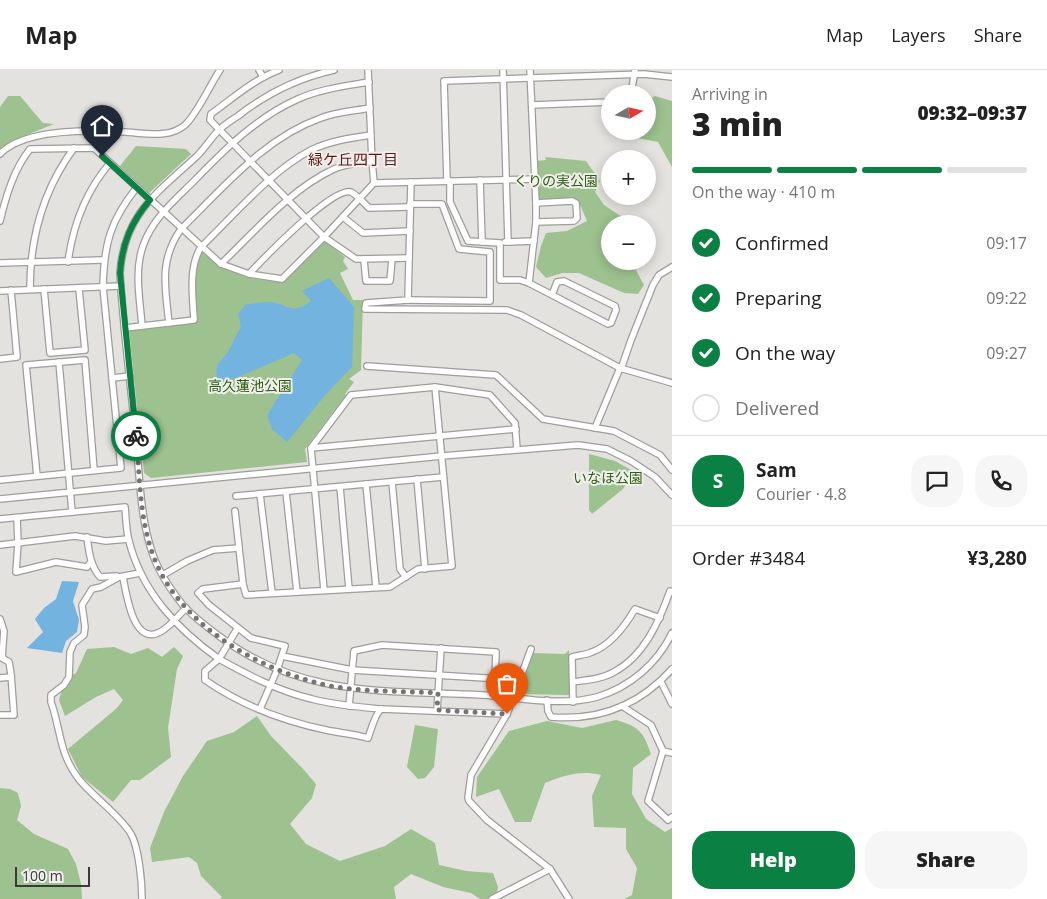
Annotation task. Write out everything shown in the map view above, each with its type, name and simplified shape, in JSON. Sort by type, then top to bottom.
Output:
[{"type":"street","points":[[0,154],[8,146],[16,142],[43,134],[91,131],[140,134],[174,132],[185,125],[220,70]]},
{"type":"street","points":[[259,70],[263,77]]},
{"type":"street","points":[[279,70],[263,77],[240,92],[211,114],[210,120],[324,237],[356,260],[409,258]]},
{"type":"street","points":[[334,70],[282,87],[262,98],[220,129],[206,147],[150,200],[132,225],[123,246],[120,273],[142,508],[154,556],[163,575],[186,608],[227,643],[277,670],[316,683],[351,689],[573,702],[616,690],[644,672],[656,660],[672,633]]},
{"type":"street","points":[[368,70],[374,183]]},
{"type":"street","points":[[504,70],[508,242]]},
{"type":"street","points":[[529,283],[536,222],[536,179],[530,70]]},
{"type":"street","points":[[633,85],[635,72]]},
{"type":"street","points":[[534,241],[468,241],[450,202],[444,81],[635,72],[672,77]]},
{"type":"street","points":[[142,326],[138,275],[139,261],[146,237],[162,212],[233,142],[272,112],[300,98],[336,88],[369,82]]},
{"type":"street","points":[[532,105],[601,102]]},
{"type":"street","points":[[169,323],[164,278],[165,268],[173,240],[181,228],[251,161],[275,141],[322,117],[370,108]]},
{"type":"street","points":[[125,328],[194,320],[194,262],[201,247],[290,163],[313,149],[346,138],[371,135]]},
{"type":"street","points":[[30,289],[30,262],[45,199],[56,174],[74,148]]},
{"type":"street","points":[[0,221],[13,178],[30,149],[94,148],[221,264],[248,274],[282,280],[374,183],[536,179]]},
{"type":"street","points":[[221,264],[304,186],[336,168],[372,162]]},
{"type":"street","points":[[68,262],[74,229],[82,207],[94,182],[110,163]]},
{"type":"street","points":[[480,180],[482,242]]},
{"type":"street","points":[[408,300],[411,182]]},
{"type":"street","points":[[0,480],[121,468],[103,287],[104,260],[112,227],[124,203],[137,187]]},
{"type":"street","points":[[248,274],[306,218],[327,201],[346,192],[351,192],[369,208],[442,204],[459,249],[490,252],[490,301],[408,300],[366,303],[365,309],[507,310],[521,315],[620,368],[672,383]]},
{"type":"street","points":[[536,203],[572,201],[576,203],[577,218],[574,221],[536,222]]},
{"type":"street","points":[[343,217],[363,233],[410,231]]},
{"type":"street","points":[[500,242],[500,280],[520,280],[529,283],[552,295],[608,324],[611,323],[616,310],[615,306],[564,281],[556,282],[552,295]]},
{"type":"street","points":[[364,260],[366,281],[385,282],[390,280],[392,259]]},
{"type":"street","points":[[0,263],[104,260]]},
{"type":"street","points":[[595,428],[653,285],[659,275],[672,267]]},
{"type":"street","points":[[0,290],[79,289],[121,286]]},
{"type":"street","points":[[44,289],[50,353],[85,350],[79,289]]},
{"type":"street","points":[[0,359],[17,357],[11,290]]},
{"type":"street","points":[[37,476],[26,365],[85,360],[94,470]]},
{"type":"street","points":[[59,362],[72,512]]},
{"type":"street","points":[[367,366],[496,375],[543,419],[614,431],[660,455],[672,470]]},
{"type":"street","points":[[112,378],[130,376]]},
{"type":"street","points":[[235,511],[243,584],[246,595],[390,587],[418,569],[452,566],[435,387]]},
{"type":"street","points":[[324,590],[310,448],[352,395],[435,387],[490,396],[515,423],[517,449]]},
{"type":"street","points":[[310,448],[516,429]]},
{"type":"street","points":[[0,499],[442,456],[578,445],[607,449],[631,461],[645,469],[672,495]]},
{"type":"street","points":[[236,496],[443,477]]},
{"type":"street","points":[[417,479],[425,569]]},
{"type":"street","points":[[392,482],[400,569],[406,578]]},
{"type":"street","points":[[366,484],[376,587]]},
{"type":"street","points":[[340,487],[350,589]]},
{"type":"street","points":[[286,492],[297,592]]},
{"type":"street","points":[[260,494],[272,593]]},
{"type":"street","points":[[0,520],[125,507],[128,539],[140,573],[156,599],[173,620],[196,642],[219,659],[269,685],[311,699],[348,706],[507,714]]},
{"type":"street","points":[[17,518],[16,572],[56,562],[87,567],[91,562]]},
{"type":"street","points":[[0,545],[62,537],[86,537],[106,541],[128,539]]},
{"type":"street","points":[[86,537],[91,562],[94,570],[100,577],[121,577]]},
{"type":"street","points":[[163,575],[187,561],[213,550],[239,548]]},
{"type":"street","points":[[140,573],[121,577],[102,587],[92,589],[82,605],[85,627],[84,635],[74,643],[70,652],[69,677],[64,686],[52,695],[51,702],[61,745],[79,778],[132,835],[140,875],[142,899]]},
{"type":"street","points":[[121,577],[132,615],[147,634],[162,632],[186,608]]},
{"type":"street","points":[[243,584],[203,589],[198,593],[209,605],[251,638],[284,646],[277,670],[260,710]]},
{"type":"street","points":[[573,682],[596,679],[614,672],[639,651],[656,627],[670,591],[672,592]]},
{"type":"street","points":[[573,702],[572,656],[592,652],[607,643],[627,623],[634,609],[660,618]]},
{"type":"street","points":[[0,619],[4,631],[1,648],[2,658],[9,662],[14,714],[0,716]]},
{"type":"street","points":[[237,628],[219,659],[205,671],[205,680],[244,703],[274,716],[326,730],[352,733],[368,738],[377,712],[381,709]]},
{"type":"street","points":[[348,706],[354,651],[382,645],[496,652],[495,678]]},
{"type":"street","points":[[437,710],[441,648]]},
{"type":"street","points":[[531,649],[507,714],[471,775],[468,798],[487,820],[550,869],[569,899]]},
{"type":"street","points":[[282,656],[352,670],[520,680]]},
{"type":"street","points":[[547,700],[548,711],[551,716],[564,718],[585,717],[617,709],[643,695],[660,682],[672,669]]},
{"type":"street","points":[[0,678],[11,677]]},
{"type":"street","points":[[660,682],[672,704]]},
{"type":"street","points":[[622,706],[651,725],[664,751],[648,801],[668,820],[672,817]]},
{"type":"street","points":[[664,751],[672,753]]},
{"type":"street","points":[[492,899],[550,869]]},
{"type":"green space","points":[[8,96],[20,96],[43,123],[54,124],[24,136],[0,150],[0,107]]},
{"type":"green space","points":[[656,96],[672,101],[672,167],[658,142],[648,140],[656,140]]},
{"type":"green space","points":[[136,146],[186,149],[191,154],[149,193],[120,166]]},
{"type":"green space","name":"くりの実公園","points":[[545,157],[586,161],[600,181],[595,192],[601,201],[601,205],[619,215],[601,215],[601,270],[636,270],[644,285],[638,294],[624,293],[579,273],[562,273],[546,278],[536,267],[546,233],[567,231],[587,221],[578,200],[578,202],[538,200],[536,161],[546,160]]},
{"type":"green space","name":"高久蓮池公園","points":[[324,242],[345,257],[343,261],[348,269],[340,273],[353,300],[363,300],[361,370],[349,379],[354,382],[346,395],[305,449],[307,462],[151,478],[144,473],[129,331],[131,329],[198,322],[195,275],[198,258],[202,251],[220,267],[249,278],[281,282]]},
{"type":"green space","name":"いなほ公園","points":[[589,454],[615,461],[633,471],[623,489],[592,514],[589,510]]},
{"type":"green space","points":[[114,647],[131,654],[148,648],[162,657],[174,647],[183,656],[177,669],[168,728],[171,757],[140,780],[131,780],[113,802],[82,777],[68,749],[117,708],[123,700],[114,689],[96,697],[65,716],[59,700],[65,679],[76,673],[87,649]]},
{"type":"green space","points":[[569,650],[570,694],[518,694],[532,653],[565,654]]},
{"type":"green space","points":[[257,716],[271,736],[316,784],[312,798],[290,824],[306,844],[340,861],[385,846],[411,829],[435,843],[439,865],[466,871],[493,873],[498,887],[496,899],[480,899],[471,893],[443,887],[411,874],[394,887],[396,899],[220,899],[222,897],[201,876],[197,863],[189,857],[152,862],[150,848],[164,812],[183,776],[207,741],[234,732]]},
{"type":"green space","points":[[616,720],[630,725],[639,731],[651,754],[633,768],[632,794],[646,819],[665,832],[672,828],[672,899],[624,899],[632,895],[637,868],[626,849],[626,828],[594,827],[592,796],[601,775],[573,774],[545,783],[531,822],[515,822],[499,789],[476,797],[477,777],[509,731],[547,721],[582,728]]},
{"type":"green space","points":[[415,725],[438,729],[434,767],[425,778],[418,779],[407,767]]},
{"type":"green space","points":[[0,788],[10,789],[18,793],[21,806],[17,820],[34,834],[68,849],[76,864],[81,884],[82,899],[0,899]]},
{"type":"water","points":[[329,278],[354,307],[352,367],[326,394],[287,442],[272,429],[267,415],[302,360],[294,353],[216,385],[217,365],[228,352],[241,326],[238,314],[246,304],[270,302],[290,308],[299,308],[311,301],[302,291]]},
{"type":"water","points":[[62,581],[79,582],[73,601],[79,620],[77,632],[66,641],[62,653],[27,648],[43,632],[35,619],[44,608],[56,599]]},
{"type":"way so far","points":[[136,436],[142,508],[154,556],[171,588],[186,608],[227,643],[277,670],[316,683],[351,689],[438,693],[437,710],[507,714]]},
{"type":"district","name":"緑ケ丘四丁目","points":[[353,160]]},
{"type":"route","points":[[102,156],[150,200],[138,214],[127,235],[123,246],[120,273],[136,436]]}]
